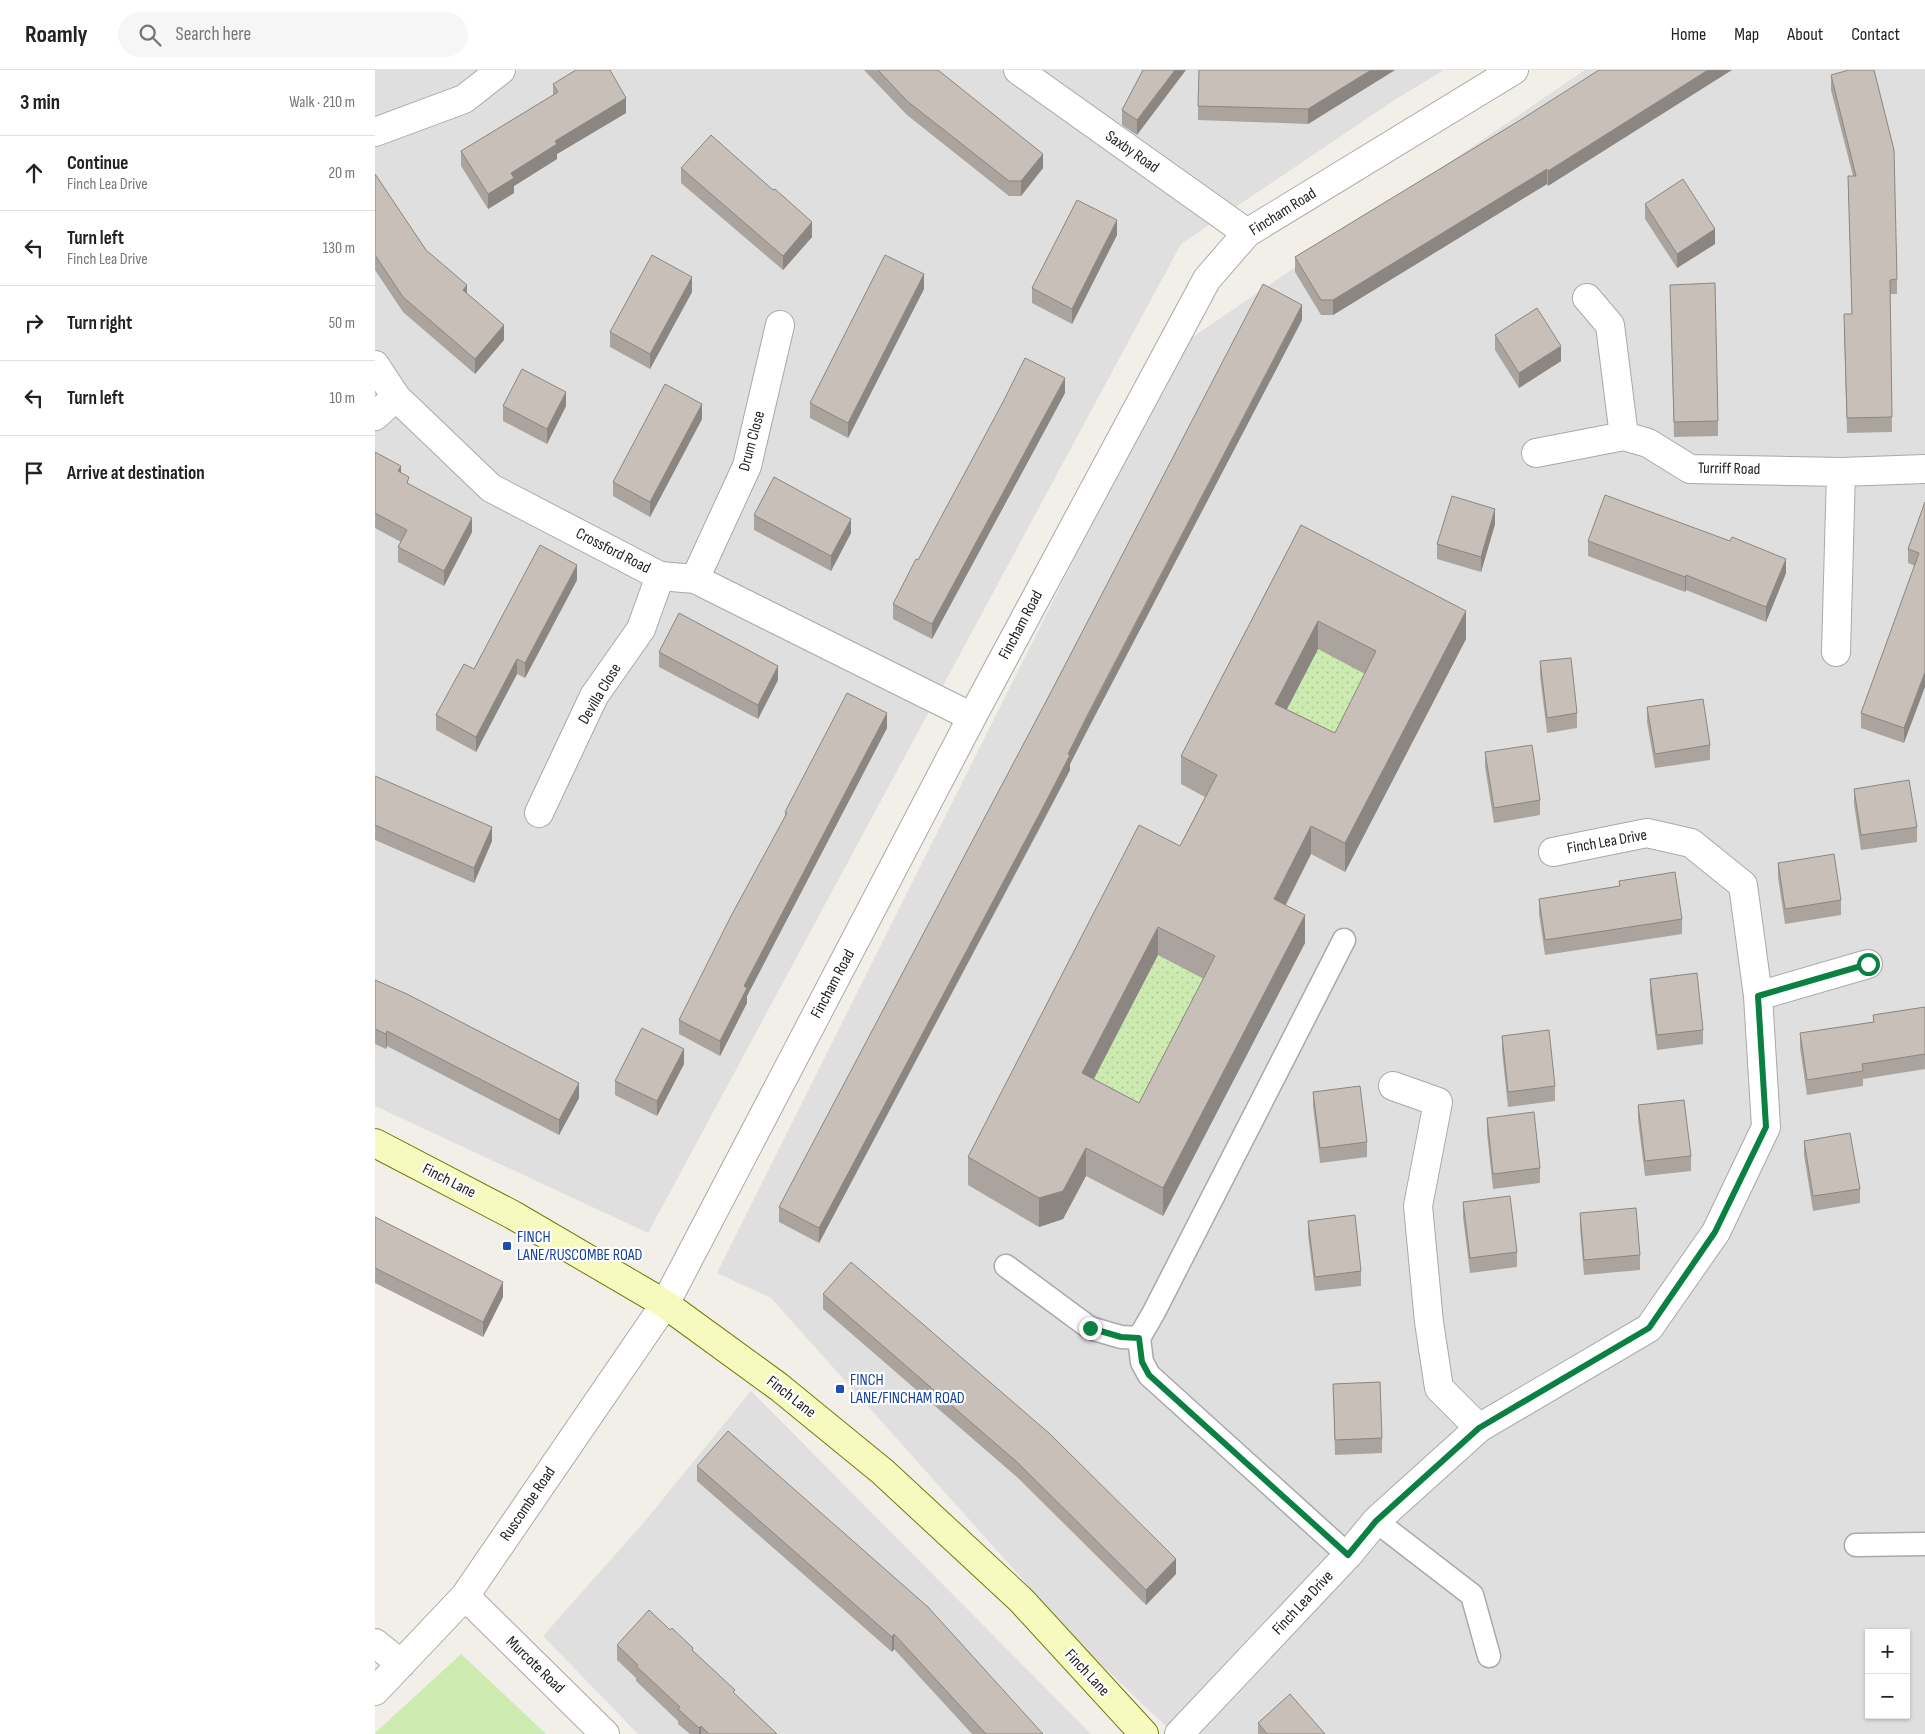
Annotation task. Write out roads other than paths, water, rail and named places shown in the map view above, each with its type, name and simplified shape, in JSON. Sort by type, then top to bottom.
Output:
[{"type":"street","points":[[375,132],[464,99],[501,70]]},
{"type":"street","name":"Saxby Road","points":[[1017,70],[1247,233]]},
{"type":"street","name":"Fincham Road","points":[[665,1304],[972,718],[1207,279],[1247,233],[1514,70]]},
{"type":"street","points":[[1587,298],[1610,325],[1624,436]]},
{"type":"street","name":"Drum Close","points":[[695,579],[747,466],[780,325]]},
{"type":"street","name":"Crossford Road","points":[[375,365],[397,397],[491,488],[660,576],[695,579],[972,718]]},
{"type":"street","points":[[375,416],[397,397]]},
{"type":"street","name":"Turriff Road","points":[[1536,453],[1624,436],[1648,443],[1690,469],[1841,472],[1925,469]]},
{"type":"street","points":[[1837,652],[1841,472]]},
{"type":"street","name":"Devilla Close","points":[[539,813],[595,696],[641,629],[660,576]]},
{"type":"street","name":"Finch Lea Drive","points":[[1179,1734],[1348,1555],[1376,1521],[1479,1428],[1649,1328],[1715,1232],[1766,1127],[1758,996],[1743,885],[1691,843],[1647,832],[1553,852]]},
{"type":"street","points":[[1758,996],[1868,964]]},
{"type":"street","points":[[1393,1086],[1439,1102],[1418,1206],[1429,1322],[1439,1388],[1479,1428]]},
{"type":"street","name":"Finch Lane","points":[[375,1143],[513,1214],[665,1304],[779,1387],[883,1472],[1021,1600],[1144,1734]]},
{"type":"street","name":"Ruscombe Road","points":[[375,1691],[465,1596],[665,1304]]},
{"type":"street","name":"Murcote Road","points":[[465,1596],[605,1734]]},
{"type":"street","points":[[375,1643],[401,1664]]},
{"type":"lane","points":[[1344,940],[1159,1303],[1139,1338],[1142,1362],[1149,1375],[1348,1555]]},
{"type":"lane","points":[[1006,1266],[1090,1328],[1121,1337],[1139,1338]]},
{"type":"lane","points":[[1376,1521],[1472,1595],[1489,1656]]},
{"type":"lane","points":[[1856,1545],[1925,1544]]},
{"type":"place","name":"FINCH LANE/RUSCOMBE ROAD","points":[[507,1246]]},
{"type":"place","name":"FINCH LANE/FINCHAM ROAD","points":[[840,1389]]}]
